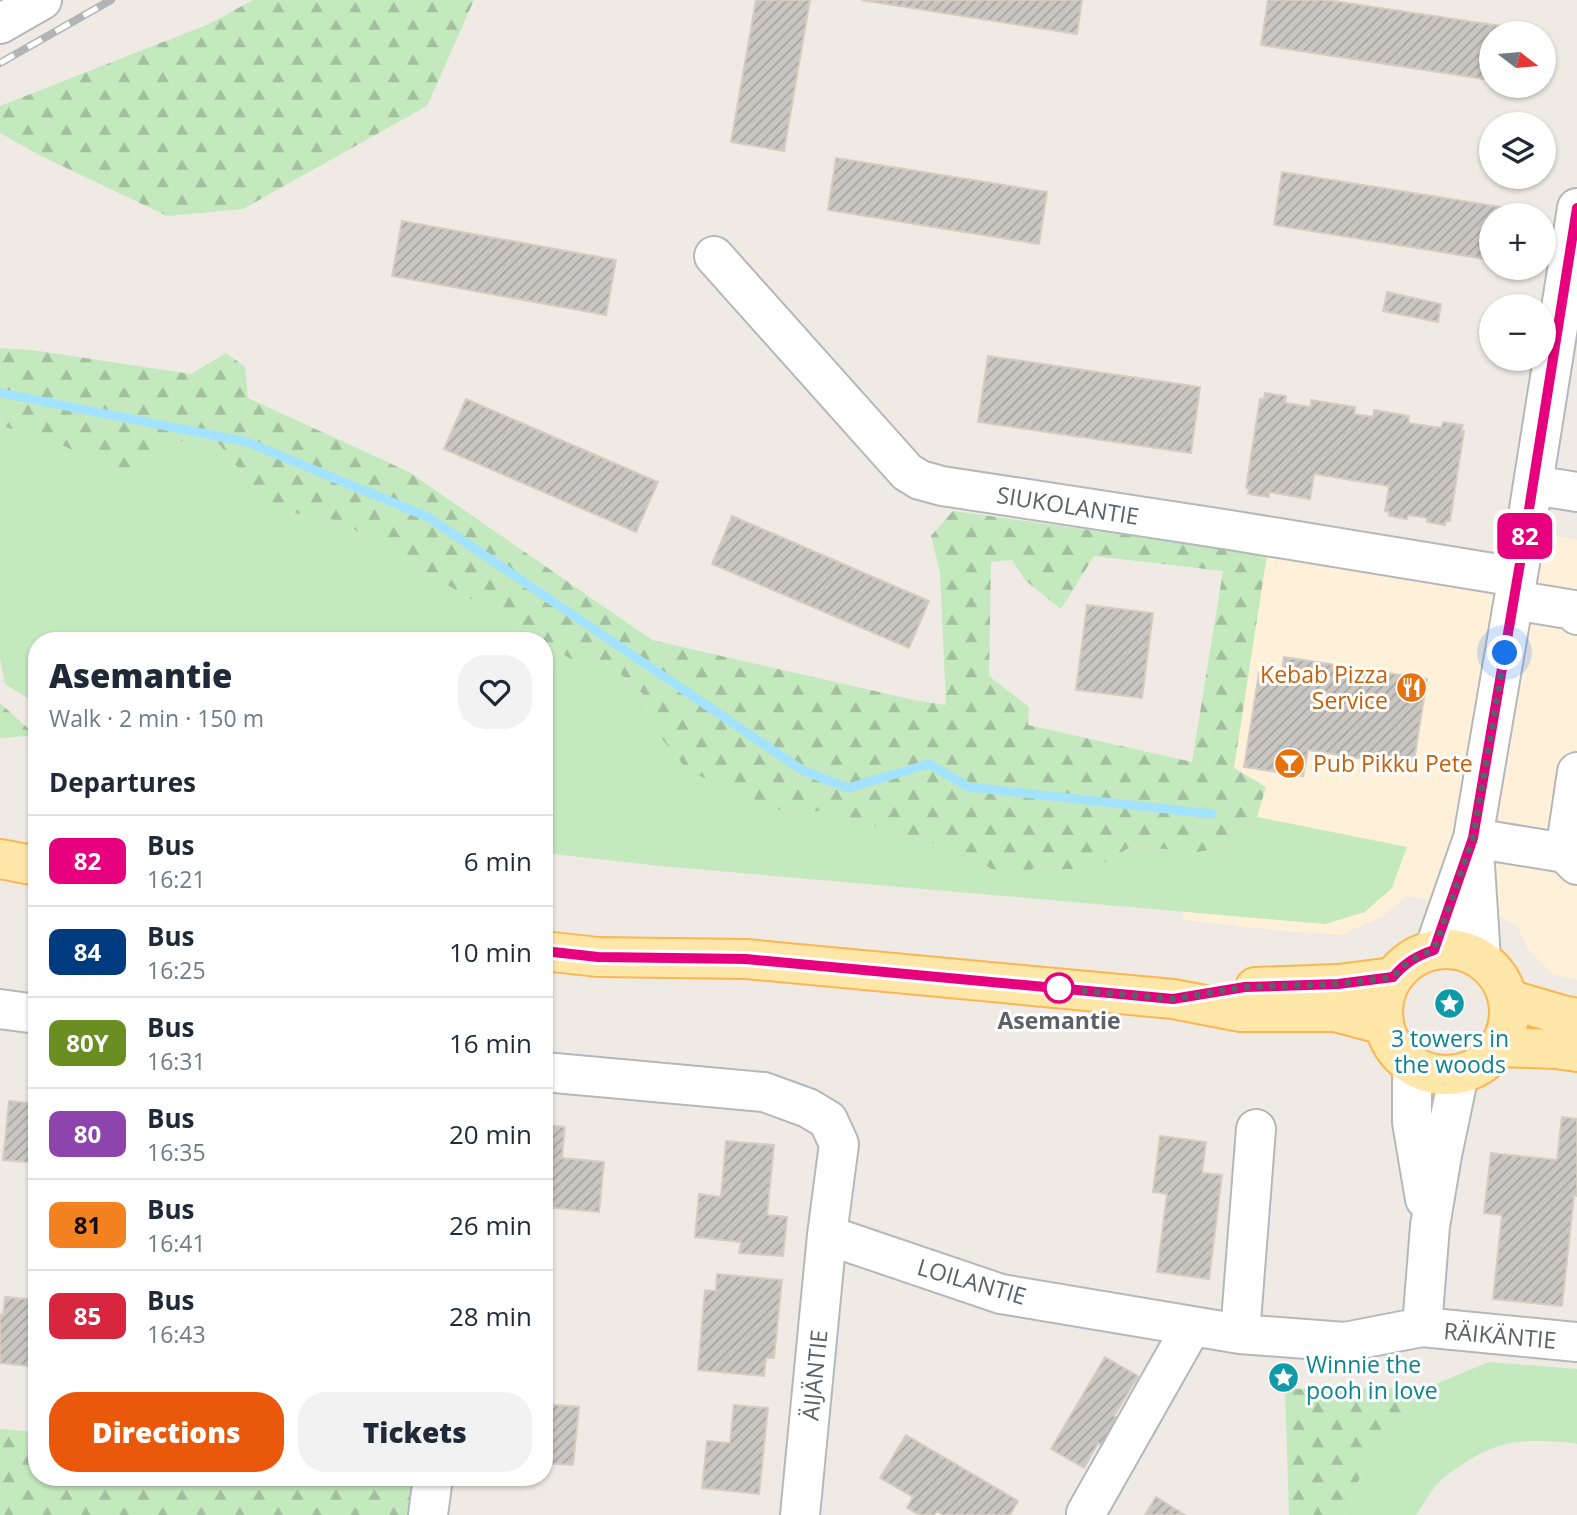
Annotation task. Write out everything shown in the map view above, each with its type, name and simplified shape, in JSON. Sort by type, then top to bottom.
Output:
[{"type":"main road","points":[[0,859],[28,864]]},
{"type":"main road","points":[[553,927],[746,959],[1173,999],[1241,1012],[1335,1012],[1384,1025]]},
{"type":"main road","points":[[1450,948],[1466,951],[1481,959],[1494,970],[1508,999],[1510,1016],[1500,1047],[1489,1060],[1475,1069],[1459,1074],[1443,1076],[1412,1065],[1399,1054],[1384,1025],[1386,992],[1393,977],[1404,964],[1418,955],[1434,950],[1450,948]]},
{"type":"main road","points":[[553,952],[598,957],[746,959]]},
{"type":"main road","points":[[1173,999],[1245,987],[1338,984],[1393,977]]},
{"type":"main road","points":[[1508,999],[1577,1018]]},
{"type":"main road","points":[[1500,1047],[1577,1052]]},
{"type":"street","points":[[0,24],[42,0]]},
{"type":"street","points":[[1434,950],[1473,838],[1577,208]]},
{"type":"street","name":"SIUKOLANTIE","points":[[714,256],[907,472],[920,480],[942,486],[1230,530],[1515,589],[1576,611]]},
{"type":"street","points":[[1533,485],[1577,492]]},
{"type":"street","points":[[1473,838],[1571,859],[1577,772]]},
{"type":"street","points":[[1473,838],[1481,959]]},
{"type":"street","points":[[0,1009],[28,1013]]},
{"type":"street","points":[[1412,1065],[1412,1122],[1430,1226]]},
{"type":"street","points":[[553,1073],[764,1092],[808,1108],[828,1120],[839,1144],[827,1235]]},
{"type":"street","points":[[1422,1327],[1430,1226],[1459,1074]]},
{"type":"street","points":[[1240,1334],[1256,1129]]},
{"type":"street","name":"LOILANTIE","points":[[827,1235],[1001,1294],[1240,1334],[1345,1342],[1422,1327]]},
{"type":"street","name":"ÄIJÄNTIE","points":[[800,1515],[827,1235]]},
{"type":"street","points":[[1086,1513],[1192,1326]]},
{"type":"street","name":"RÄIKÄNTIE","points":[[1422,1327],[1577,1342]]},
{"type":"street","points":[[428,1515],[432,1486]]},
{"type":"shaded area","points":[[1529,531],[1577,540],[1577,980],[1552,974],[1529,951],[1517,926],[1486,910],[1407,896],[1381,917],[1340,935],[1183,920],[1198,776],[1231,534],[1520,581]]},
{"type":"green space","points":[[253,0],[474,0],[427,106],[243,209],[167,216],[39,155],[0,133],[0,106],[209,24]]},
{"type":"green space","points":[[0,348],[32,350],[191,374],[226,353],[245,367],[248,398],[409,472],[652,640],[946,705],[940,572],[931,536],[953,511],[1267,555],[1234,768],[1266,787],[1257,817],[1232,845],[1198,852],[1132,846],[1092,870],[1034,868],[1023,873],[991,869],[968,854],[824,811],[787,813],[688,771],[654,729],[642,693],[609,664],[571,659],[553,648],[553,632],[527,632],[340,521],[271,509],[219,444],[182,441],[133,478],[42,436],[0,426]],"holes":[[[1094,556],[1223,571],[1192,762],[1028,725],[1029,707],[989,676],[991,562],[1012,560],[1025,580],[1061,609]]]},
{"type":"green space","points":[[0,426],[42,436],[133,478],[182,441],[219,444],[271,509],[340,521],[527,632],[28,632],[28,698],[5,684],[0,658]]},
{"type":"green space","points":[[553,648],[571,659],[609,664],[642,693],[654,729],[787,813],[824,811],[968,854],[991,869],[1092,870],[1132,846],[1198,852],[1232,845],[1257,817],[1407,847],[1392,888],[1365,912],[1325,924],[660,866],[553,854]]},
{"type":"green space","points":[[0,703],[28,728],[28,735],[0,738]]},
{"type":"green space","points":[[1489,1362],[1577,1369],[1577,1444],[1529,1441],[1495,1447],[1441,1480],[1416,1515],[1346,1515],[1365,1463],[1426,1388]]},
{"type":"green space","points":[[1426,1388],[1365,1463],[1346,1515],[1289,1515],[1285,1389]]},
{"type":"green space","points":[[0,1429],[28,1431],[28,1486],[411,1486],[407,1515],[0,1515]]},
{"type":"building","points":[[756,0],[810,0],[784,151],[731,142]]},
{"type":"building","points":[[861,0],[1082,0],[1077,34]]},
{"type":"building","points":[[1268,0],[1327,0],[1479,23],[1479,78],[1261,45]]},
{"type":"building","points":[[836,158],[1047,192],[1039,244],[828,210]]},
{"type":"building","points":[[1282,172],[1479,203],[1479,258],[1274,225]]},
{"type":"building","points":[[402,221],[616,260],[606,315],[392,276]]},
{"type":"building","points":[[1387,292],[1441,304],[1438,322],[1383,311]]},
{"type":"building","points":[[988,356],[1200,387],[1191,453],[978,422]]},
{"type":"building","points":[[1265,393],[1286,396],[1285,403],[1311,407],[1311,400],[1355,407],[1354,414],[1373,417],[1374,410],[1409,416],[1408,423],[1441,428],[1443,422],[1463,425],[1450,521],[1446,521],[1445,525],[1427,522],[1427,518],[1389,516],[1389,512],[1385,511],[1389,486],[1314,474],[1310,499],[1269,492],[1269,497],[1248,494],[1249,489],[1246,488],[1260,399],[1264,399]]},
{"type":"building","points":[[466,399],[658,482],[636,532],[444,449]]},
{"type":"building","points":[[732,516],[929,601],[909,648],[712,564]]},
{"type":"building","points":[[1087,605],[1153,613],[1142,698],[1076,690]]},
{"type":"building","points":[[1284,657],[1427,679],[1413,767],[1308,750],[1303,776],[1244,767],[1259,673],[1281,677]]},
{"type":"building","points":[[9,1101],[28,1103],[28,1162],[3,1160]]},
{"type":"building","points":[[1562,1117],[1577,1119],[1577,1196],[1574,1196],[1562,1306],[1493,1299],[1502,1215],[1484,1213],[1491,1153],[1557,1160]]},
{"type":"building","points":[[553,1126],[565,1127],[562,1158],[604,1162],[599,1212],[553,1208]]},
{"type":"building","points":[[1160,1136],[1206,1142],[1202,1173],[1222,1175],[1209,1279],[1157,1272],[1167,1194],[1153,1192]]},
{"type":"building","points":[[726,1141],[774,1145],[767,1215],[787,1217],[783,1256],[739,1253],[741,1242],[695,1237],[699,1194],[721,1197]]},
{"type":"building","points":[[717,1274],[782,1280],[774,1358],[766,1358],[764,1376],[698,1370],[705,1290],[716,1291]]},
{"type":"building","points":[[5,1297],[28,1299],[28,1366],[0,1363],[0,1314],[3,1315]]},
{"type":"building","points":[[1105,1357],[1138,1376],[1114,1416],[1123,1422],[1107,1449],[1098,1443],[1084,1468],[1051,1449]]},
{"type":"building","points":[[553,1405],[579,1407],[573,1465],[553,1464]]},
{"type":"building","points":[[734,1405],[768,1408],[759,1494],[702,1488],[707,1441],[730,1443]]},
{"type":"building","points":[[906,1435],[1018,1501],[1010,1515],[943,1515],[937,1511],[934,1515],[920,1515],[907,1508],[913,1497],[880,1478]]},
{"type":"building","points":[[1156,1497],[1185,1515],[1145,1515]]},
{"type":"waterway","points":[[0,393],[247,442],[428,517],[802,770],[848,788],[929,764],[969,787],[1212,814]]},
{"type":"railway","points":[[0,63],[111,0]]},
{"type":"bus line","name":"82","points":[[553,952],[598,957],[746,959],[1173,999],[1245,987],[1338,984],[1393,977],[1404,964],[1418,955],[1434,950],[1473,838],[1577,208]]},
{"type":"place","name":"Kebab Pizza Service","points":[[1411,687]]},
{"type":"place","name":"Pub Pikku Pete","points":[[1290,763]]},
{"type":"place","name":"Asemantie","points":[[1059,988]]},
{"type":"place","name":"3 towers in the woods","points":[[1450,1004]]},
{"type":"place","name":"Winnie the pooh in love","points":[[1283,1377]]},
{"type":"route","points":[[1059,988],[1053,988],[1173,999],[1245,987],[1338,984],[1393,977],[1404,964],[1418,955],[1434,950],[1473,838],[1505,653]]}]
